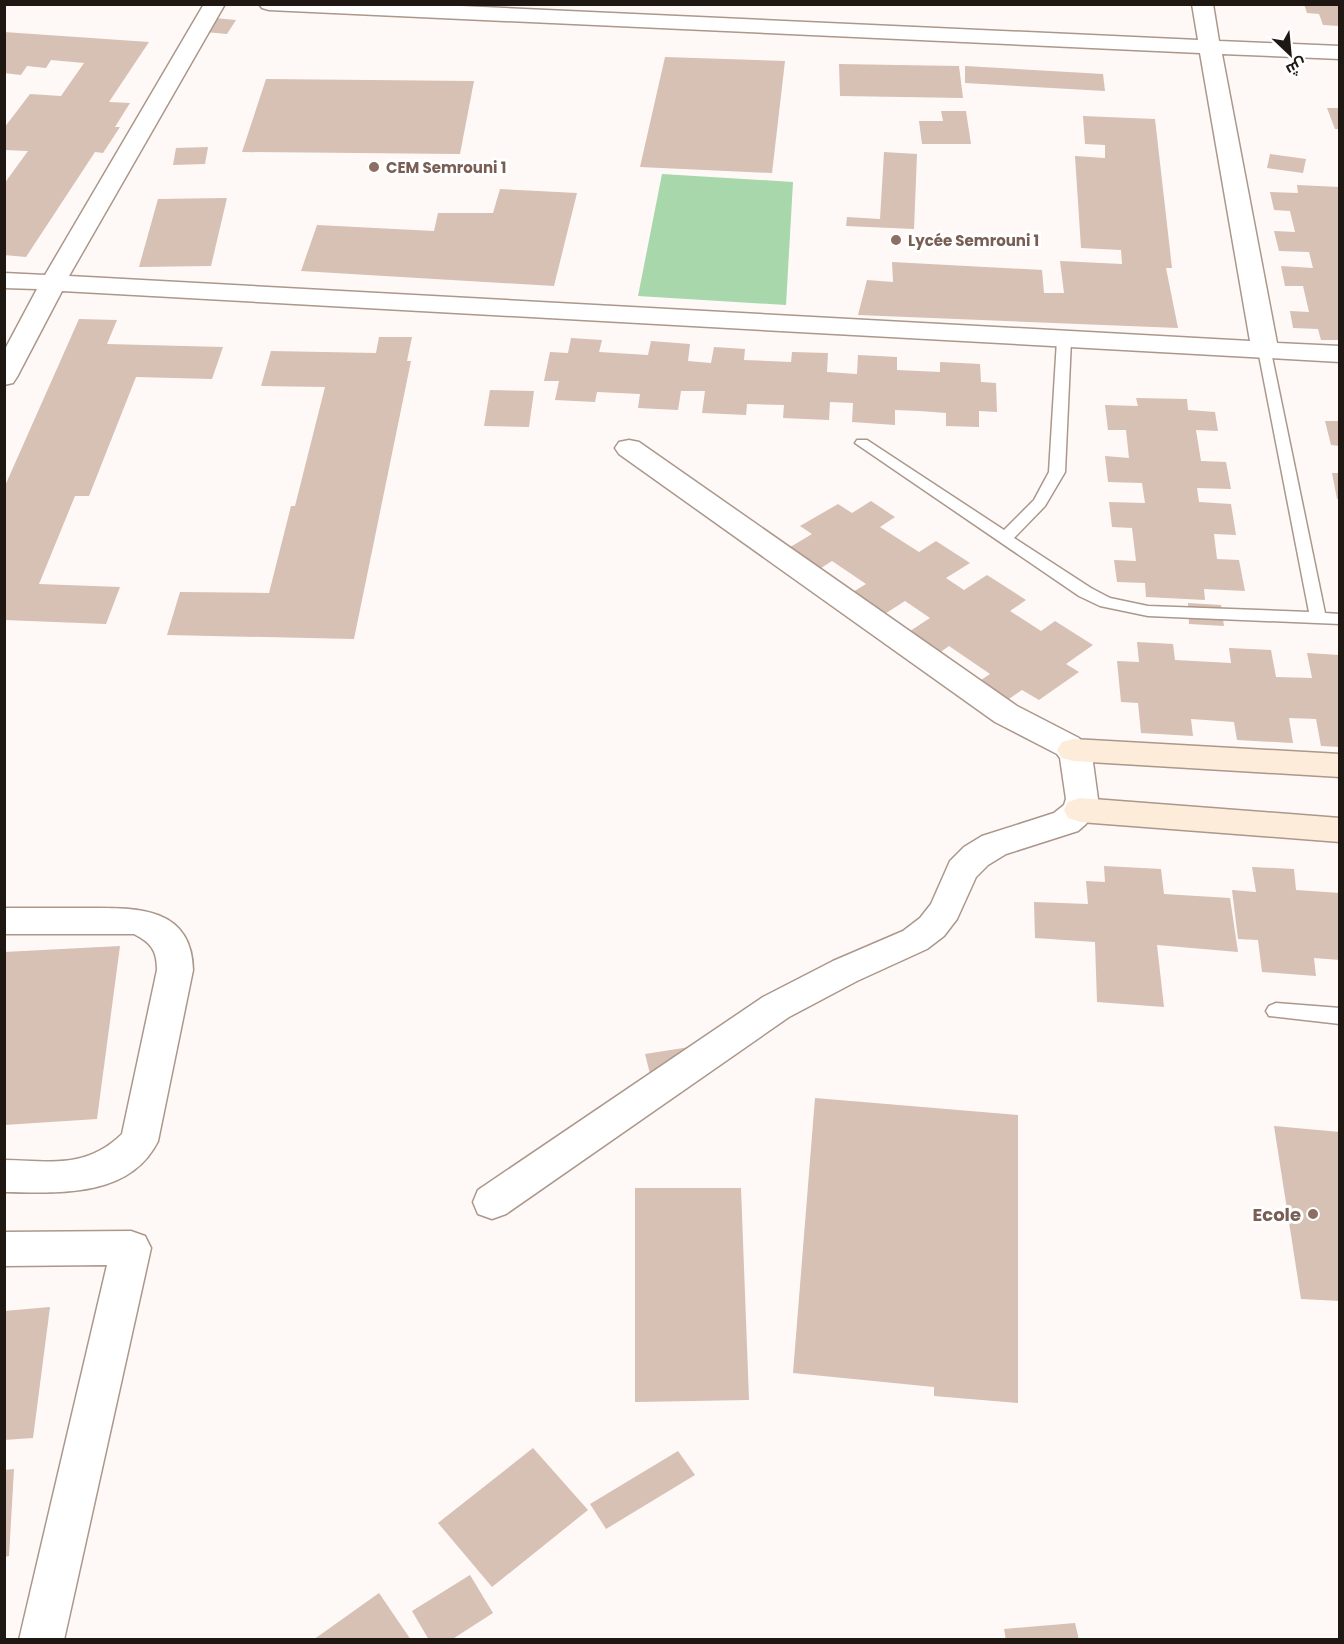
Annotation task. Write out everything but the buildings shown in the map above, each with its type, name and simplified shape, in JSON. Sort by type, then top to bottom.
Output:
[{"type":"street","points":[[4,377],[54,283],[215,4]]},
{"type":"street","points":[[269,4],[1212,26]]},
{"type":"street","points":[[657,4],[1075,21]]},
{"type":"street","points":[[1183,24],[1212,26],[1340,53]]},
{"type":"street","points":[[1212,26],[1265,350]]},
{"type":"street","points":[[4,280],[1340,354]]},
{"type":"street","points":[[629,448],[1006,714],[1073,750],[1340,766]]},
{"type":"street","points":[[492,1202],[776,1008],[845,971],[915,940],[932,927],[945,910],[962,870],[976,856],[994,845],[1066,822],[1080,810],[1082,799],[1078,759],[1073,750]]},
{"type":"street","points":[[1080,810],[1340,830]]},
{"type":"street","points":[[4,921],[137,921],[157,929],[171,944],[176,957],[139,1141],[113,1166],[95,1173],[76,1177],[4,1176]]},
{"type":"street","points":[[4,1249],[131,1248],[40,1640]]},
{"type":"lane","points":[[1005,538],[1040,503],[1057,472],[1064,340]]},
{"type":"lane","points":[[1265,350],[1318,618]]},
{"type":"lane","points":[[862,443],[1085,592],[1127,608],[1340,619]]},
{"type":"lane","points":[[1276,1011],[1340,1016]]},
{"type":"green space","points":[[662,174],[793,182],[786,305],[638,296]]},
{"type":"place","name":"CEM Semrouni 1","points":[[374,167]]},
{"type":"place","name":"Lycée Semrouni 1","points":[[896,240]]},
{"type":"place","name":"Ecole","points":[[1313,1214]]}]
